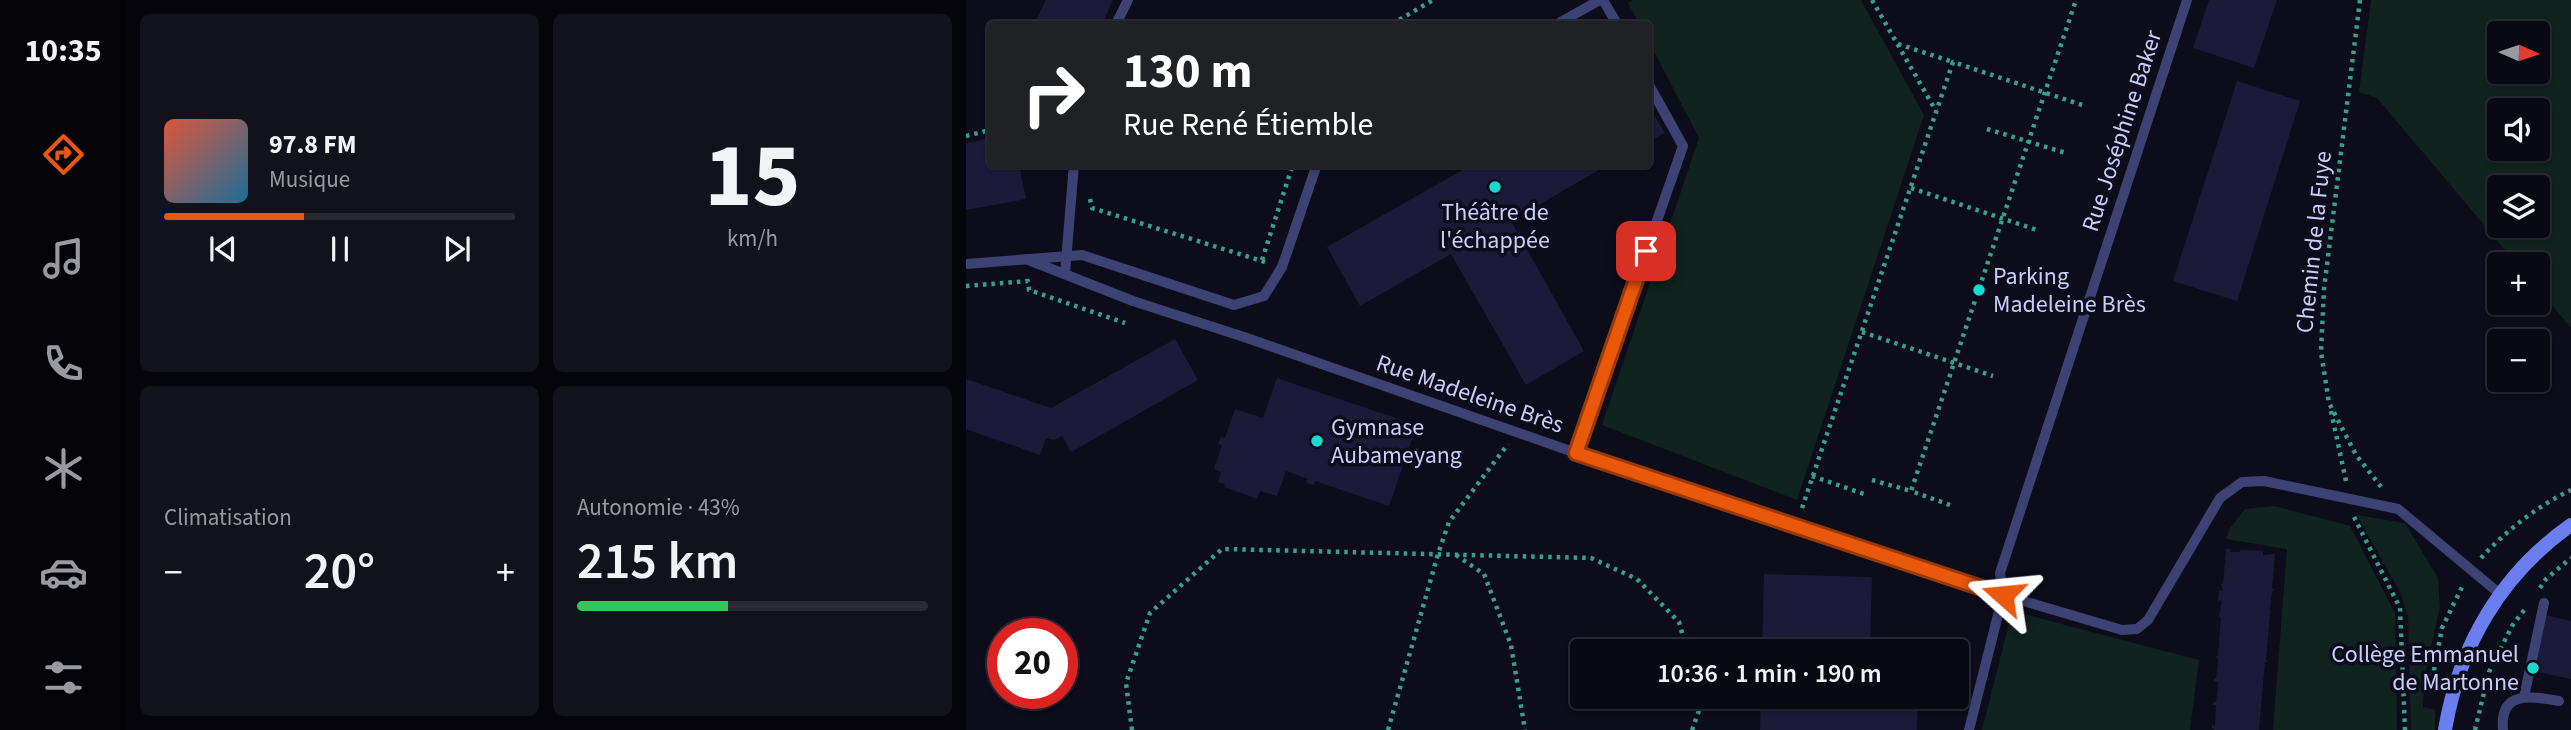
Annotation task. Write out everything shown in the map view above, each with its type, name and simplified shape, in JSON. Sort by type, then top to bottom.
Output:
[{"type":"street","points":[[2445,730],[2450,699],[2467,650],[2500,594],[2525,562],[2571,525]]},
{"type":"lane","points":[[1118,21],[1128,0]]},
{"type":"lane","points":[[1563,21],[1602,0],[1615,21]]},
{"type":"lane","name":"Rue Joséphine Baker","points":[[1969,730],[2003,595],[2000,573],[2187,0]]},
{"type":"lane","points":[[1576,453],[1683,146],[1652,90]]},
{"type":"lane","points":[[1065,274],[1074,168]]},
{"type":"lane","points":[[966,264],[1082,255],[1234,305],[1264,296],[1282,267],[1317,168]]},
{"type":"lane","name":"Rue Madeleine Brès","points":[[1026,259],[1133,301],[1576,453],[2003,595],[2122,630],[2137,629],[2148,620],[2220,498],[2242,482],[2264,481],[2399,509]]},
{"type":"lane","points":[[2399,509],[2500,594]]},
{"type":"lane","points":[[2524,697],[2544,603]]},
{"type":"lane","points":[[2502,730],[2508,704],[2514,699],[2524,697],[2559,701]]},
{"type":"path","points":[[1397,21],[1433,0]]},
{"type":"path","points":[[1872,0],[1937,112]]},
{"type":"path","points":[[1911,491],[2076,0]]},
{"type":"path","name":"Chemin de la Fuye","points":[[2360,0],[2324,289],[2320,352],[2329,403],[2356,455],[2399,509]]},
{"type":"path","points":[[1898,44],[2082,105]]},
{"type":"path","points":[[1802,508],[1954,62]]},
{"type":"path","points":[[1987,129],[2066,153]]},
{"type":"path","points":[[966,136],[987,131]]},
{"type":"path","points":[[1262,260],[1292,168]]},
{"type":"path","points":[[1911,188],[2040,232]]},
{"type":"path","points":[[1089,197],[1093,208],[1282,267]]},
{"type":"path","points":[[966,286],[1028,281],[1029,290],[1125,323]]},
{"type":"path","points":[[1862,332],[1993,376]]},
{"type":"path","points":[[2329,403],[2355,522],[2400,608],[2405,730]]},
{"type":"path","points":[[1388,730],[1449,522],[1517,433]]},
{"type":"path","points":[[1812,477],[1867,495]]},
{"type":"path","points":[[1872,480],[1950,505]]},
{"type":"path","points":[[1132,730],[1126,683],[1150,612],[1222,549],[1591,558],[1637,579],[1679,622],[1684,639]]},
{"type":"path","points":[[1456,554],[1484,574],[1511,645],[1525,730]]},
{"type":"path","points":[[2533,598],[2546,579],[2571,558]]},
{"type":"path","points":[[2474,730],[2489,672],[2512,626],[2526,608]]},
{"type":"path","points":[[1692,730],[1700,709]]},
{"type":"green space","points":[[1633,0],[1861,0],[1924,115],[1797,500],[1602,425],[1699,138],[1652,48],[1652,21],[1637,21],[1628,3]]},
{"type":"green space","points":[[2371,0],[2571,0],[2571,328],[2550,303],[2550,252],[2507,252],[2495,238],[2550,238],[2550,175],[2487,175],[2487,228],[2377,98],[2359,92]]},
{"type":"green space","points":[[2275,506],[2350,526],[2395,613],[2397,730],[2273,730],[2287,549],[2226,539],[2230,528],[2245,509]]},
{"type":"green space","points":[[2357,515],[2405,523],[2438,578],[2440,607],[2425,674],[2423,707],[2435,710],[2435,730],[2411,730],[2408,616],[2400,592]]},
{"type":"green space","points":[[2012,611],[2199,660],[2190,730],[1982,730]]},
{"type":"building","points":[[1046,0],[1113,0],[1103,21],[1036,21]]},
{"type":"building","points":[[2209,0],[2277,0],[2254,68],[2193,48]]},
{"type":"building","points":[[2237,81],[2300,101],[2237,301],[2173,281]]},
{"type":"building","points":[[1652,112],[1665,133],[1652,140]]},
{"type":"building","points":[[987,139],[987,168],[1020,168],[1026,199],[966,210],[966,143]]},
{"type":"building","points":[[1466,168],[1602,168],[1511,221],[1584,351],[1526,385],[1451,254],[1360,306],[1327,247]]},
{"type":"building","points":[[1175,339],[1198,380],[1071,452],[1062,436],[1054,440],[1046,438],[1040,455],[966,429],[966,379],[1051,408]]},
{"type":"building","name":"Gymnase Aubameyang","points":[[1277,378],[1417,425],[1389,506],[1315,481],[1314,485],[1306,483],[1308,479],[1286,471],[1277,496],[1260,491],[1257,499],[1224,487],[1225,484],[1218,482],[1221,472],[1214,469],[1222,445],[1218,444],[1221,437],[1225,438],[1235,409],[1263,418]]},
{"type":"building","points":[[2226,549],[2230,549],[2230,552],[2263,551],[2263,555],[2275,554],[2274,591],[2266,659],[2268,662],[2265,662],[2259,730],[2212,728],[2212,725],[2215,726],[2216,705],[2213,705],[2213,702],[2216,702],[2218,682],[2214,681],[2214,678],[2222,601],[2218,600],[2219,590],[2223,591],[2221,584]]},
{"type":"building","points":[[1764,574],[1872,577],[1870,639],[1762,639]]},
{"type":"building","points":[[2545,615],[2571,621],[2571,679],[2533,671]]},
{"type":"building","points":[[1761,709],[1918,709],[1917,730],[1760,730]]},
{"type":"place","name":"Théâtre de l'échappée","points":[[1495,187]]},
{"type":"place","name":"Parking Madeleine Brès","points":[[1979,290]]},
{"type":"place","name":"Gymnase Aubameyang","points":[[1317,441]]},
{"type":"place","name":"Collège Emmanuel de Martonne","points":[[2533,668]]},
{"type":"route","points":[[1646,251],[1576,453],[2003,595]]}]
